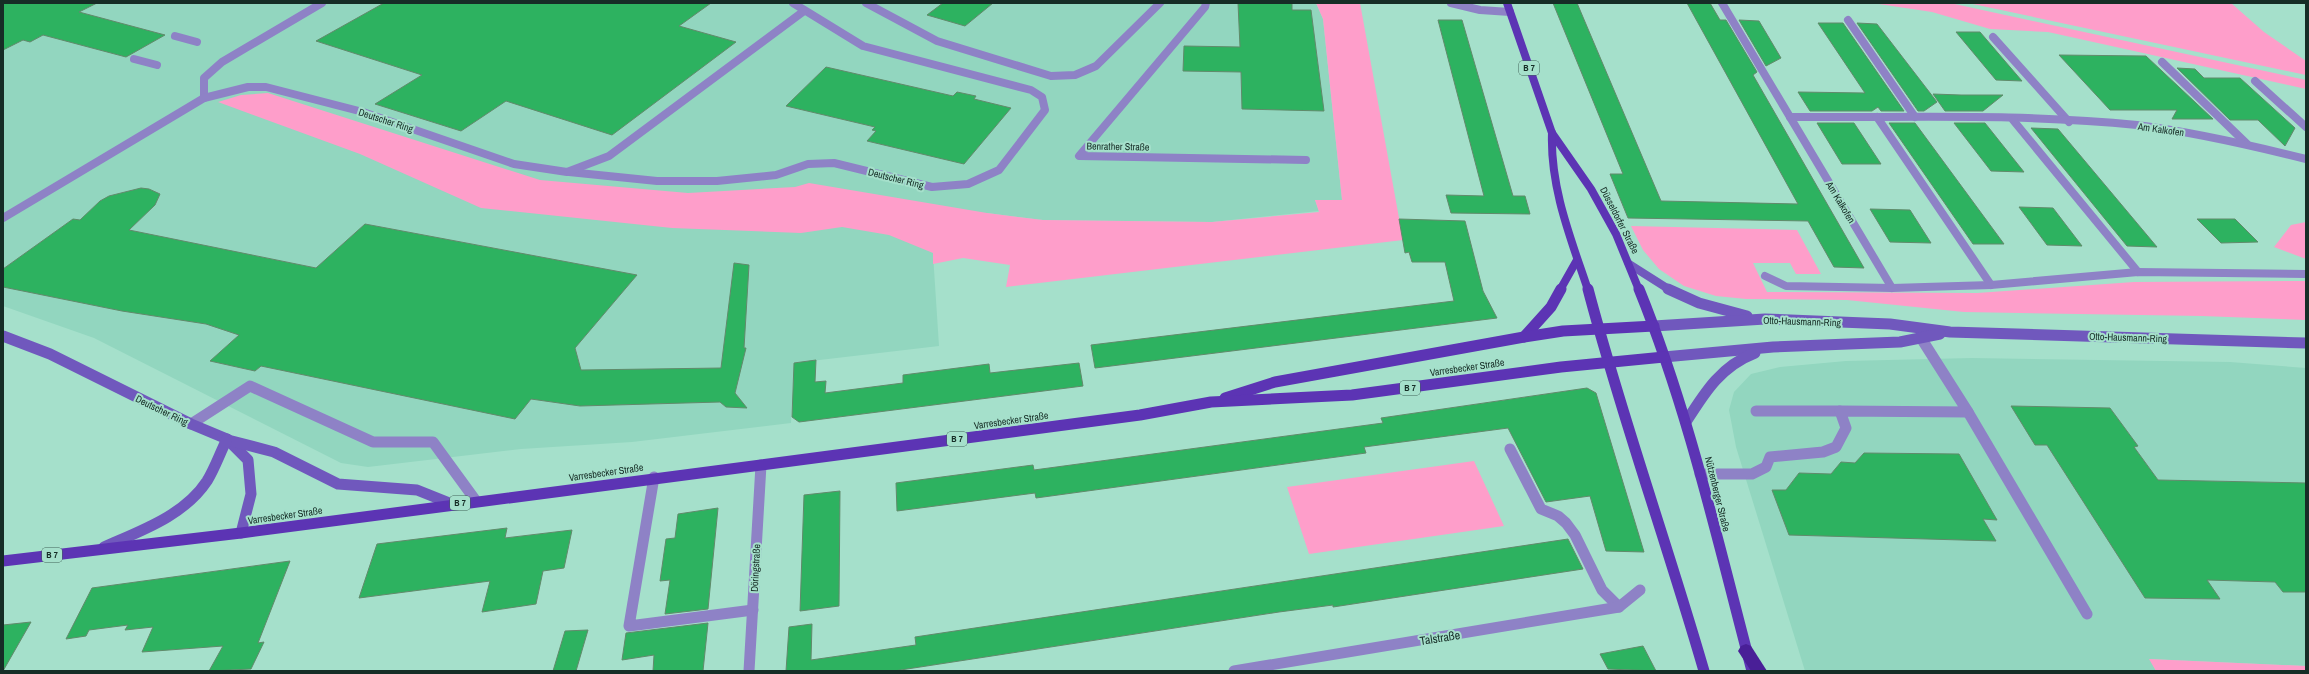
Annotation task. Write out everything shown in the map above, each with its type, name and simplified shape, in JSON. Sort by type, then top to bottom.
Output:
[{"type":"highway","points":[[1746,651],[1759,671]]},
{"type":"main road","name":"Düsseldorfer Straße","points":[[1507,3],[1552,133],[1591,190],[1629,264],[1654,326]]},
{"type":"main road","name":"Düsseldorfer Straße","points":[[1552,133],[1551,156],[1560,204],[1577,260],[1588,289],[1598,329]]},
{"type":"main road","points":[[1524,337],[1551,307],[1577,260]]},
{"type":"main road","name":"B 7","points":[[1598,329],[1654,326]]},
{"type":"main road","name":"Nützenberger Straße","points":[[1654,326],[1686,422],[1752,671]]},
{"type":"main road","points":[[1598,329],[1670,557],[1704,671]]},
{"type":"main road","name":"Varresbecker Straße","points":[[3,561],[241,533],[654,477],[761,465],[1140,415],[1211,402],[1275,382],[1524,337],[1563,331],[1598,329]]},
{"type":"main road","name":"B 7","points":[[1607,361],[1664,357]]},
{"type":"main road","name":"Varresbecker Straße","points":[[1211,402],[1352,395],[1607,361]]},
{"type":"street","points":[[204,98],[204,78],[222,62],[322,3]]},
{"type":"street","name":"Deutscher Ring","points":[[3,218],[204,98],[248,87],[266,87],[363,112],[514,164],[567,172],[658,181],[717,181],[776,175],[808,164],[834,163],[932,187],[968,184],[1000,170],[1045,110],[1046,102],[1042,96],[1031,90],[863,46],[793,3]]},
{"type":"street","points":[[866,3],[937,41],[1052,76],[1065,78],[1086,73],[1096,66],[1160,3]]},
{"type":"street","name":"Benrather Straße","points":[[1206,3],[1205,7],[1079,156],[1306,160]]},
{"type":"street","points":[[1451,3],[1481,10],[1510,12]]},
{"type":"street","name":"Am Kalkofen","points":[[1722,3],[1892,288]]},
{"type":"street","name":"Deutscher Ring","points":[[567,172],[609,156],[804,11]]},
{"type":"street","points":[[1848,20],[1915,117]]},
{"type":"street","points":[[175,36],[197,42]]},
{"type":"street","points":[[1993,37],[2069,122]]},
{"type":"street","points":[[134,59],[157,65]]},
{"type":"street","points":[[2162,62],[2247,144]]},
{"type":"street","points":[[2255,81],[2306,127]]},
{"type":"street","name":"Am Kalkofen","points":[[1790,117],[1915,117],[2069,122],[2146,127],[2247,144],[2306,159]]},
{"type":"street","points":[[1876,117],[1991,285]]},
{"type":"street","points":[[2014,120],[2138,272]]},
{"type":"street","points":[[1629,264],[1662,287],[1684,299],[1710,308],[1765,319]]},
{"type":"street","points":[[1765,276],[1786,286],[1892,288],[1991,285],[2138,272],[2306,274]]},
{"type":"street","name":"Otto-Hausmann-Ring","points":[[1654,326],[1765,319],[1890,324],[1950,332],[2306,343]]},
{"type":"street","name":"Otto-Hausmann-Ring","points":[[1664,357],[1773,347],[1900,342],[1950,332]]},
{"type":"street","name":"Deutscher Ring","points":[[3,336],[50,354],[191,424],[226,439],[248,460],[251,494],[241,533]]},
{"type":"street","points":[[1921,338],[1968,412],[2087,614]]},
{"type":"street","points":[[1686,422],[1715,379],[1730,364],[1745,356],[1773,347]]},
{"type":"street","points":[[191,424],[250,386],[373,442],[433,442],[476,501]]},
{"type":"street","points":[[1756,411],[1968,412]]},
{"type":"street","points":[[1700,474],[1752,474],[1766,467],[1770,457],[1823,452],[1836,447],[1846,428],[1840,411]]},
{"type":"street","points":[[100,549],[159,522],[184,507],[204,485],[226,439],[274,452],[338,484],[417,490],[452,504]]},
{"type":"street","points":[[1510,449],[1541,509],[1558,516],[1566,524],[1575,536],[1602,590],[1619,607]]},
{"type":"street","name":"Döringstraße","points":[[749,671],[761,465]]},
{"type":"street","points":[[654,477],[629,626],[753,610]]},
{"type":"street","name":"Talstraße","points":[[1234,671],[1619,607],[1640,590]]},
{"type":"shaded area","points":[[3,3],[1316,3],[1323,19],[1342,200],[1315,200],[1319,211],[1212,222],[1043,220],[987,213],[933,254],[939,346],[794,363],[791,423],[632,442],[521,449],[368,467],[341,463],[94,338],[3,306]]},
{"type":"shaded area","points":[[1316,3],[1360,3],[1403,240],[1006,287],[1010,265],[963,258],[933,264],[933,253],[889,235],[842,227],[801,233],[672,228],[481,208],[360,154],[218,102],[241,95],[268,93],[540,180],[688,193],[795,187],[809,183],[987,213],[1043,220],[1212,222],[1319,212],[1315,200],[1342,200],[1323,19]]},
{"type":"shaded area","points":[[1872,3],[1950,3],[2306,80],[2306,89],[2048,32],[1990,29],[1932,12]]},
{"type":"shaded area","points":[[1968,3],[2231,3],[2264,32],[2306,61],[2306,75]]},
{"type":"shaded area","points":[[2306,222],[2306,259],[2274,247],[2291,225]]},
{"type":"shaded area","points":[[1631,226],[1797,230],[1821,274],[1796,274],[1790,263],[1753,263],[1767,292],[1977,293],[2134,282],[2305,281],[2306,320],[2202,316],[1964,312],[1847,300],[1746,299],[1716,296],[1684,286],[1659,269],[1643,250]]},
{"type":"shaded area","points":[[1972,358],[2230,362],[2306,368],[2306,666],[2150,659],[2156,671],[1805,671],[1736,447],[1729,410],[1734,392],[1751,374],[1780,367],[1846,361]]},
{"type":"shaded area","points":[[1474,461],[1504,526],[1309,554],[1287,487]]},
{"type":"shaded area","points":[[2149,659],[2306,666],[2306,671],[2156,671]]},
{"type":"building","points":[[3,3],[97,3],[79,12],[165,35],[126,57],[43,35],[30,42],[23,40],[3,50]]},
{"type":"building","points":[[384,3],[711,3],[679,26],[736,42],[612,135],[506,101],[461,131],[375,104],[422,75],[316,41]]},
{"type":"building","points":[[943,3],[993,3],[965,26],[927,15]]},
{"type":"building","points":[[1238,3],[1292,3],[1292,10],[1311,10],[1324,111],[1242,109],[1241,72],[1183,71],[1184,46],[1240,47]]},
{"type":"building","points":[[1553,3],[1577,3],[1661,201],[1798,204],[1687,3],[1710,3],[1720,20],[1726,20],[1757,72],[1753,75],[1864,268],[1834,267],[1808,221],[1628,218],[1610,174],[1623,174]]},
{"type":"building","points":[[1438,20],[1462,20],[1513,196],[1525,196],[1530,214],[1451,213],[1446,195],[1484,196]]},
{"type":"building","points":[[1739,20],[1759,21],[1781,58],[1766,66]]},
{"type":"building","points":[[1818,23],[1843,23],[1904,111],[1881,111],[1878,107],[1872,111],[1810,111],[1798,92],[1865,93]]},
{"type":"building","points":[[1857,23],[1877,24],[1937,102],[1924,111],[1918,111]]},
{"type":"building","points":[[1956,32],[1980,32],[2022,81],[1996,80]]},
{"type":"building","points":[[2059,55],[2146,56],[2213,119],[2172,119],[2177,110],[2110,110]]},
{"type":"building","points":[[826,67],[953,96],[957,92],[976,96],[974,99],[1011,108],[964,164],[867,141],[876,131],[872,130],[875,127],[786,106]]},
{"type":"building","points":[[2177,68],[2195,69],[2204,78],[2240,78],[2295,128],[2285,146],[2258,120],[2230,120]]},
{"type":"building","points":[[1933,94],[2003,95],[1983,111],[1945,111]]},
{"type":"building","points":[[1817,123],[1854,123],[1881,164],[1842,164]]},
{"type":"building","points":[[1889,123],[1915,123],[2004,244],[1973,244]]},
{"type":"building","points":[[1954,123],[1985,123],[2024,172],[1991,171]]},
{"type":"building","points":[[2031,128],[2058,129],[2157,247],[2127,246]]},
{"type":"building","points":[[141,188],[149,189],[160,194],[155,205],[129,230],[316,268],[365,224],[637,275],[575,348],[581,370],[721,368],[734,263],[749,265],[744,348],[746,348],[735,393],[747,408],[726,407],[720,402],[580,406],[531,399],[515,419],[261,366],[255,371],[210,361],[239,335],[206,324],[122,311],[3,287],[3,269],[73,219],[80,220],[100,201],[109,196]]},
{"type":"building","points":[[2019,207],[2053,208],[2082,246],[2047,245]]},
{"type":"building","points":[[1870,209],[1910,210],[1931,243],[1890,242]]},
{"type":"building","points":[[1399,219],[1465,221],[1483,291],[1497,318],[1095,368],[1091,345],[1454,301],[1445,262],[1412,262],[1409,252],[1405,253]]},
{"type":"building","points":[[2197,219],[2235,219],[2258,242],[2221,243]]},
{"type":"building","points":[[816,360],[815,382],[826,381],[825,393],[903,383],[903,375],[989,364],[990,373],[1079,363],[1083,386],[799,422],[792,417],[794,363]]},
{"type":"building","points":[[1587,388],[1596,393],[1644,552],[1606,551],[1590,496],[1546,502],[1508,428],[1364,447],[1366,453],[1036,498],[1035,493],[897,511],[896,483],[1033,465],[1034,470],[1383,423],[1381,418]]},
{"type":"building","points":[[2011,406],[2110,408],[2138,446],[2134,447],[2158,480],[2306,483],[2306,592],[2283,592],[2275,582],[2207,580],[2220,599],[2145,598],[2047,445],[2035,445]]},
{"type":"building","points":[[1864,453],[1959,454],[1997,520],[1983,519],[1996,541],[1789,535],[1772,490],[1786,490],[1799,473],[1831,474],[1841,462],[1855,463]]},
{"type":"building","points":[[840,491],[839,606],[800,611],[804,495]]},
{"type":"building","points":[[718,508],[708,609],[665,614],[670,580],[660,581],[666,539],[675,538],[678,514]]},
{"type":"building","points":[[507,528],[505,538],[572,530],[564,568],[543,571],[536,604],[482,612],[490,581],[359,598],[377,544]]},
{"type":"building","points":[[1568,539],[1583,569],[1333,607],[1333,605],[1279,612],[894,671],[786,671],[789,627],[812,624],[811,660],[916,645],[915,637]]},
{"type":"building","points":[[290,561],[258,643],[264,642],[251,669],[209,671],[223,646],[142,652],[153,627],[125,630],[128,625],[89,630],[86,636],[66,639],[92,588]]},
{"type":"building","points":[[31,622],[3,671],[3,625]]},
{"type":"building","points":[[708,623],[703,671],[653,671],[654,655],[622,660],[626,633]]},
{"type":"building","points":[[588,630],[576,671],[553,671],[565,631]]},
{"type":"building","points":[[1643,646],[1656,671],[1608,669],[1600,654]]}]
